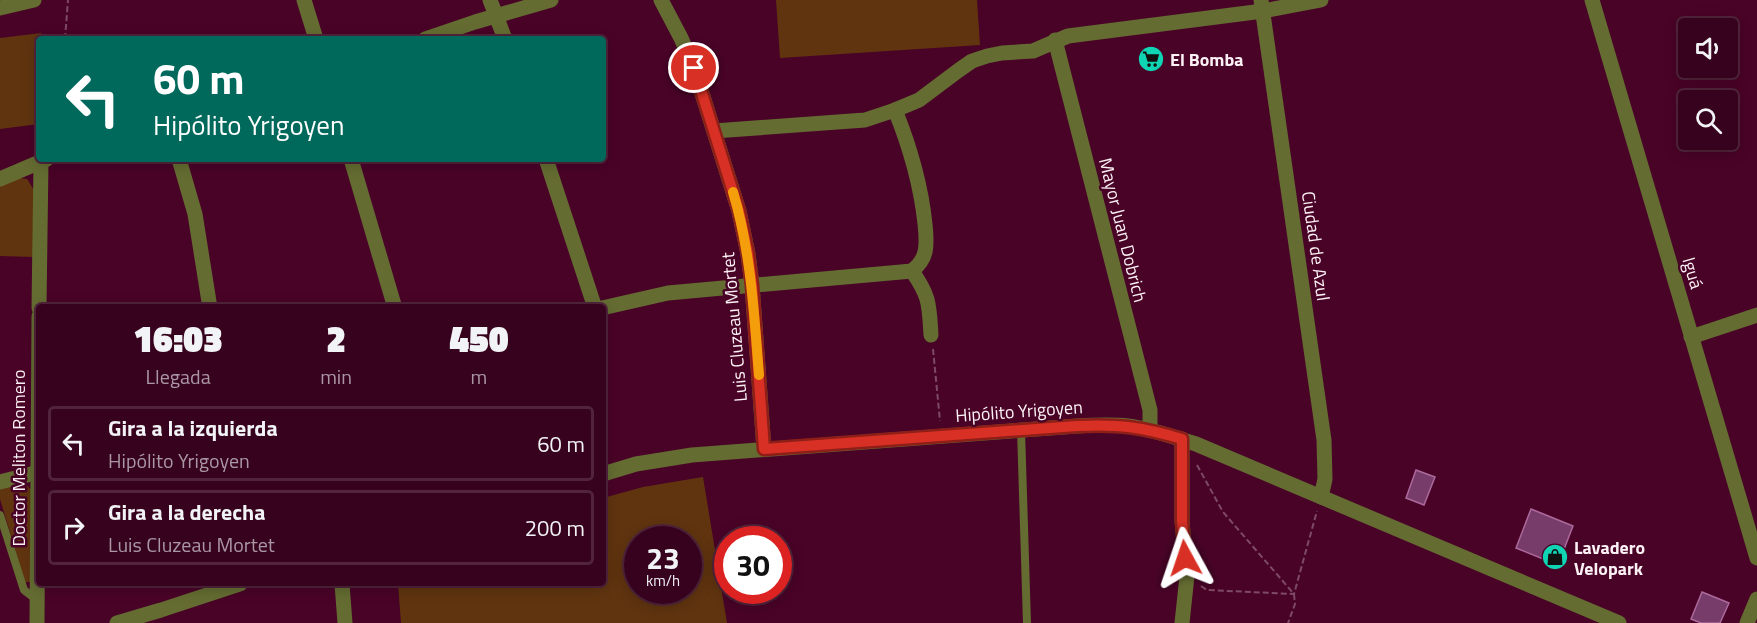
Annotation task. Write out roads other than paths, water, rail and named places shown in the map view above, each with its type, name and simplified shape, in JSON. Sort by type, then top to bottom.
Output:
[{"type":"street","points":[[0,8],[34,0]]},
{"type":"street","points":[[304,0],[315,36]]},
{"type":"street","points":[[490,0],[504,36]]},
{"type":"street","points":[[435,36],[551,0]]},
{"type":"street","name":"Luis Cluzeau Mortet","points":[[661,0],[694,68],[739,211],[752,285],[764,449]]},
{"type":"street","points":[[714,130],[865,120],[919,100],[972,61],[1002,52],[1033,51],[1068,36],[1262,6],[1322,0]]},
{"type":"street","name":"Iguá","points":[[1592,0],[1757,558]]},
{"type":"street","name":"Ciudad de Azul","points":[[1262,6],[1324,440],[1325,479],[1321,497]]},
{"type":"street","name":"Mayor Juan Dobrich","points":[[1055,40],[1150,410],[1150,430]]},
{"type":"street","points":[[606,307],[668,292],[912,271],[925,255],[926,236],[912,155],[895,110]]},
{"type":"street","points":[[0,179],[39,162]]},
{"type":"street","points":[[39,304],[44,162]]},
{"type":"street","points":[[180,162],[195,214],[209,304]]},
{"type":"street","points":[[352,162],[395,304]]},
{"type":"street","points":[[547,162],[594,304]]},
{"type":"street","points":[[912,271],[925,289],[929,304],[931,335]]},
{"type":"street","points":[[1691,337],[1757,315]]},
{"type":"street","name":"Hipólito Yrigoyen","points":[[606,473],[662,459],[764,449],[1021,430],[1101,425],[1130,426],[1150,430],[1182,447],[1196,444],[1618,623]]},
{"type":"street","points":[[1182,447],[1182,521],[1187,576],[1182,623]]},
{"type":"street","points":[[0,482],[36,473]]},
{"type":"street","name":"Doctor Meliton Romero","points":[[37,586],[37,623]]},
{"type":"street","points":[[117,623],[234,586]]},
{"type":"street","points":[[342,586],[345,623]]},
{"type":"street","points":[[1748,623],[1757,598]]},
{"type":"street","points":[[1748,623],[1757,621]]},
{"type":"lane","points":[[1021,430],[1027,623]]},
{"type":"lane","name":"Doctor Meliton Romero","points":[[0,515],[24,590],[37,600]]},
{"type":"place","name":"El Bomba","points":[[1151,59]]},
{"type":"place","name":"Lavadero Velopark","points":[[1555,557]]}]
